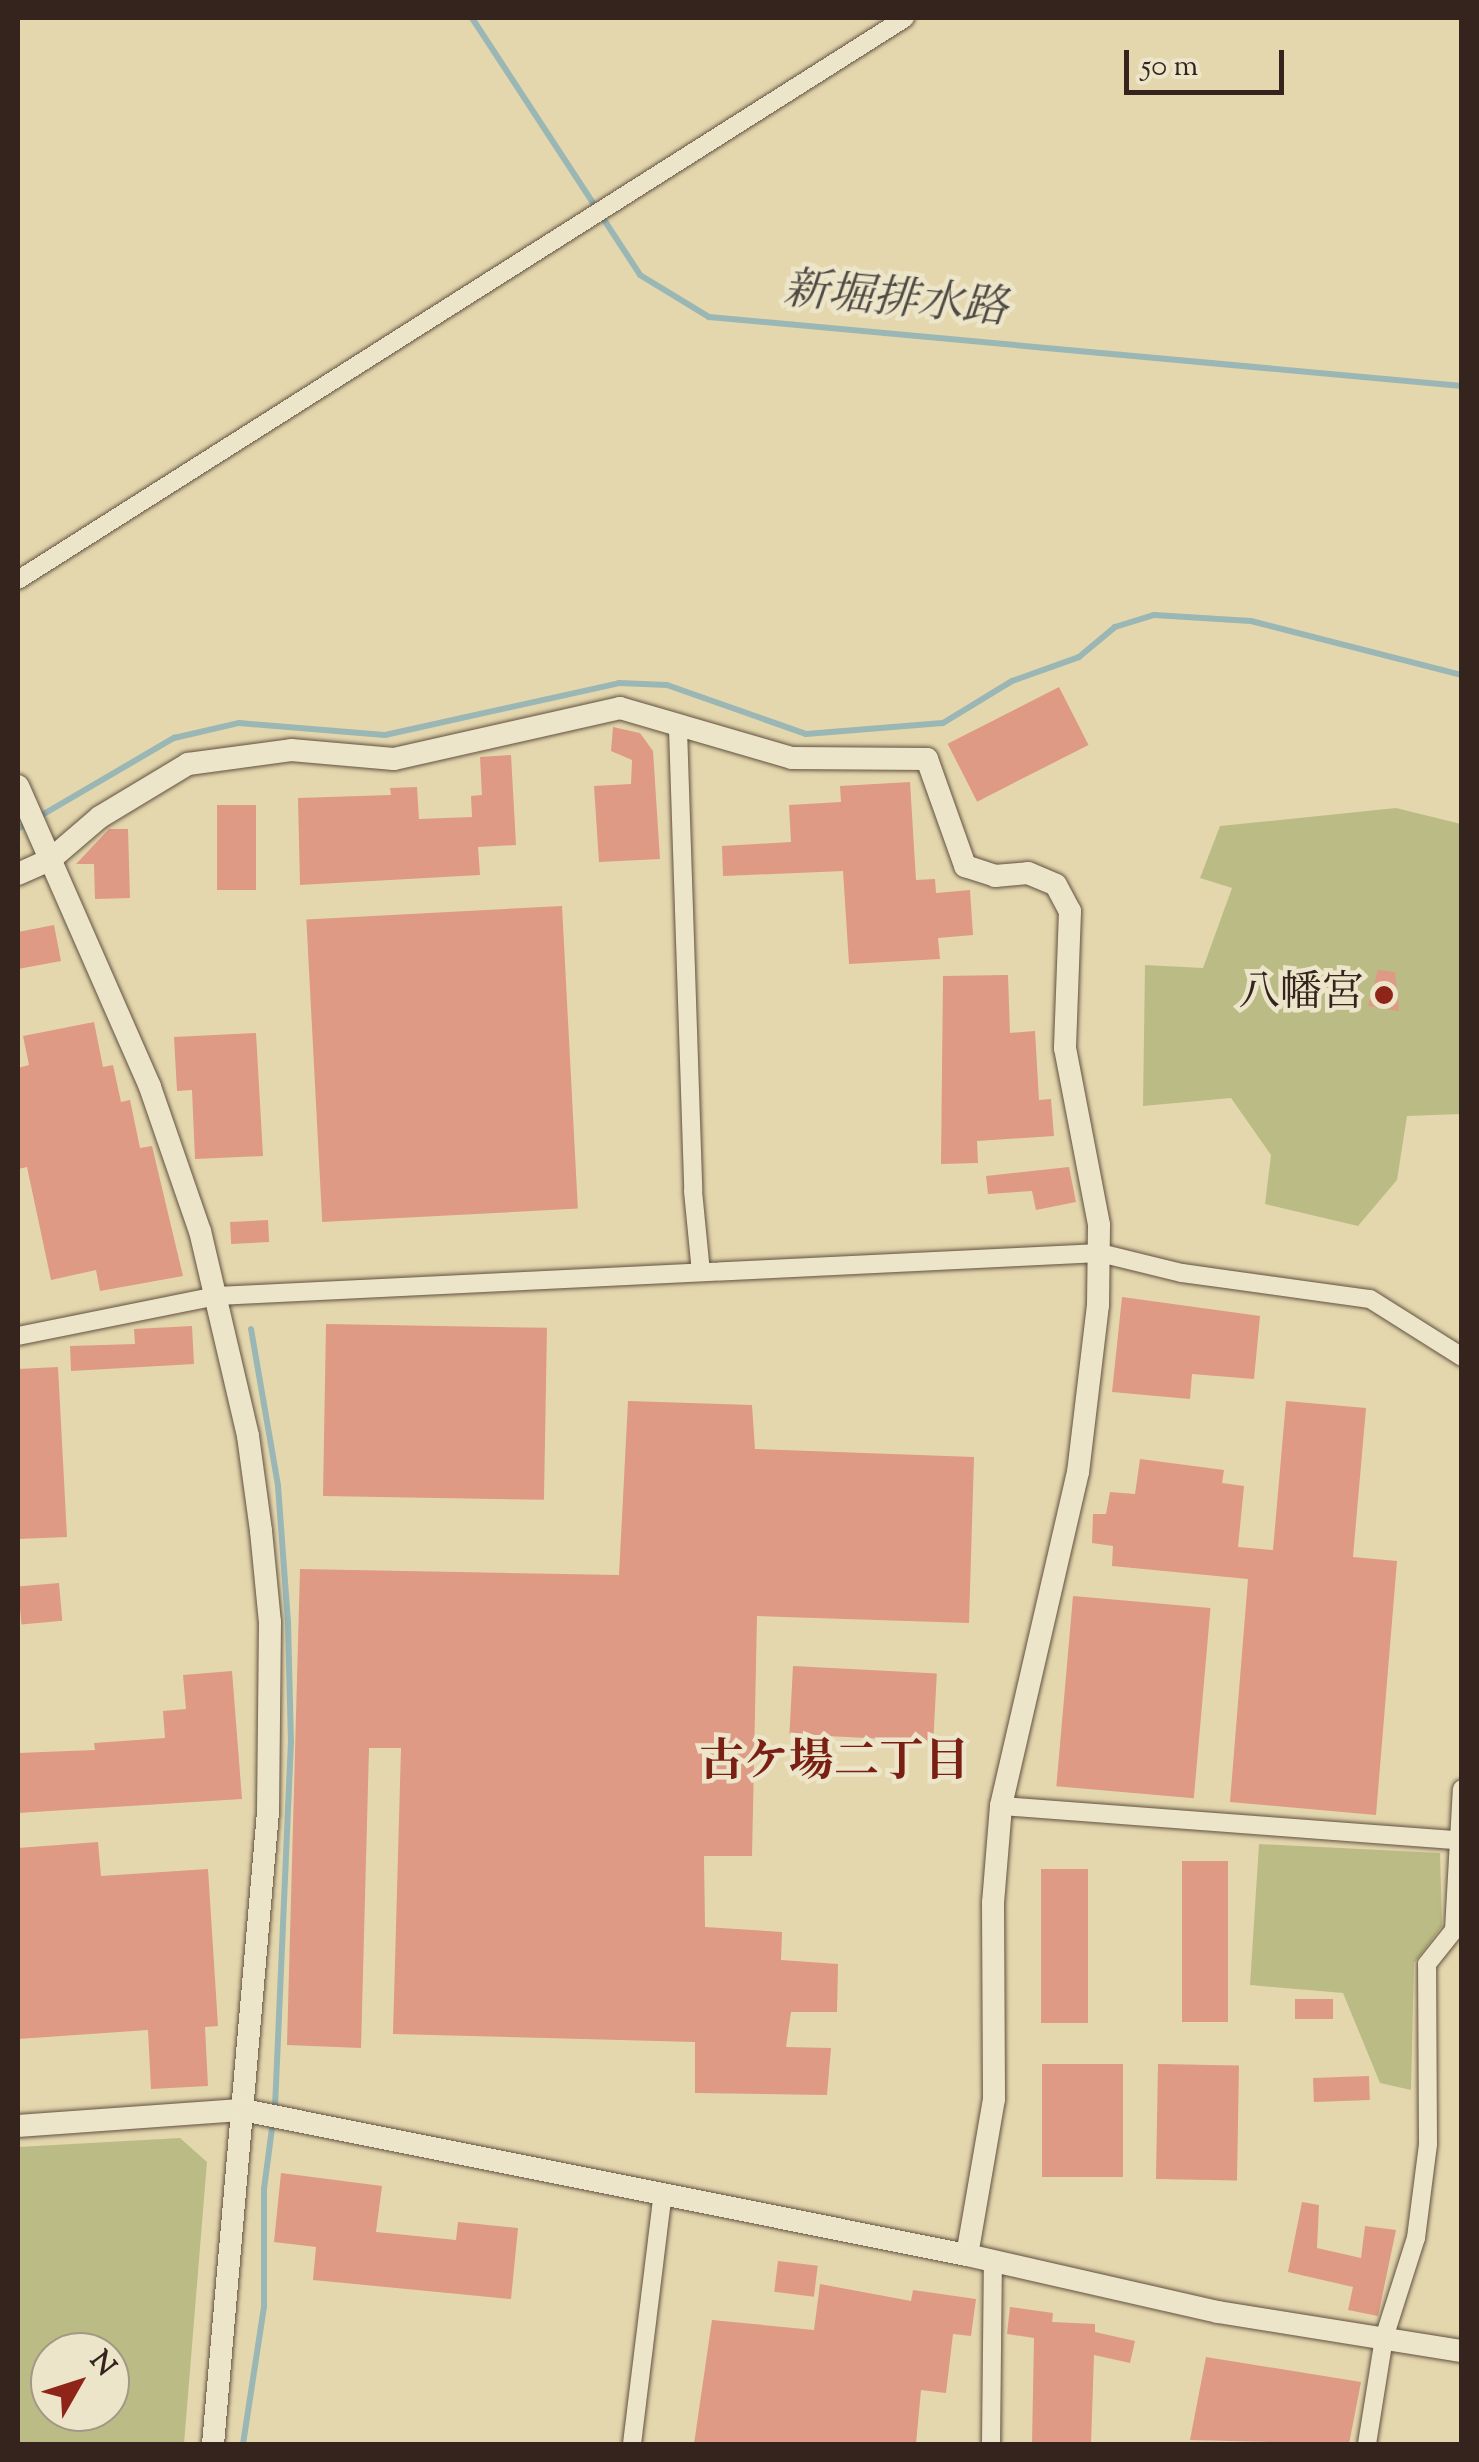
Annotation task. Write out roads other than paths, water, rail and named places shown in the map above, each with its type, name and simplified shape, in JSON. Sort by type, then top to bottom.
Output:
[{"type":"street","points":[[18,580],[905,18]]},
{"type":"street","points":[[18,874],[51,859],[147,786],[188,764],[234,754],[291,750],[394,760],[620,708],[678,729],[712,732],[792,758],[927,759],[965,866],[994,876],[1028,873],[1056,885],[1070,911],[1065,1048],[1100,1253],[1078,1472],[1001,1806],[993,1903],[994,2099],[968,2255]]},
{"type":"street","points":[[678,729],[692,1191],[701,1272]]},
{"type":"street","points":[[18,786],[150,1087],[217,1296],[248,1436],[270,1622],[268,1812],[213,2444]]},
{"type":"street","points":[[18,1336],[217,1296],[1100,1253],[1182,1273],[1370,1299],[1462,1357]]},
{"type":"street","points":[[1367,2444],[1384,2338],[1416,2238],[1428,2144],[1427,1964],[1454,1930],[1456,1840],[1462,1789]]},
{"type":"street","points":[[1001,1806],[1456,1840]]},
{"type":"street","points":[[18,2126],[242,2110],[662,2198],[968,2255],[1218,2312],[1462,2351]]},
{"type":"street","points":[[632,2444],[662,2198]]},
{"type":"street","points":[[991,2444],[993,2261]]},
{"type":"waterway","name":"新堀排水路","points":[[472,18],[640,275],[709,317],[1462,386]]},
{"type":"waterway","points":[[18,829],[174,738],[239,723],[385,735],[619,683],[667,685],[806,734],[943,723],[1012,681],[1079,657],[1115,627],[1154,615],[1251,621],[1462,675]]},
{"type":"waterway","points":[[251,1329],[278,1486],[288,1621],[291,1741],[275,2109]]},
{"type":"waterway","points":[[243,2444],[264,2306],[264,2189],[273,2121]]},
{"type":"place","name":"八幡宮","points":[[1384,995]]},
{"type":"district","name":"古ケ場二丁目","points":[[834,1765]]}]
